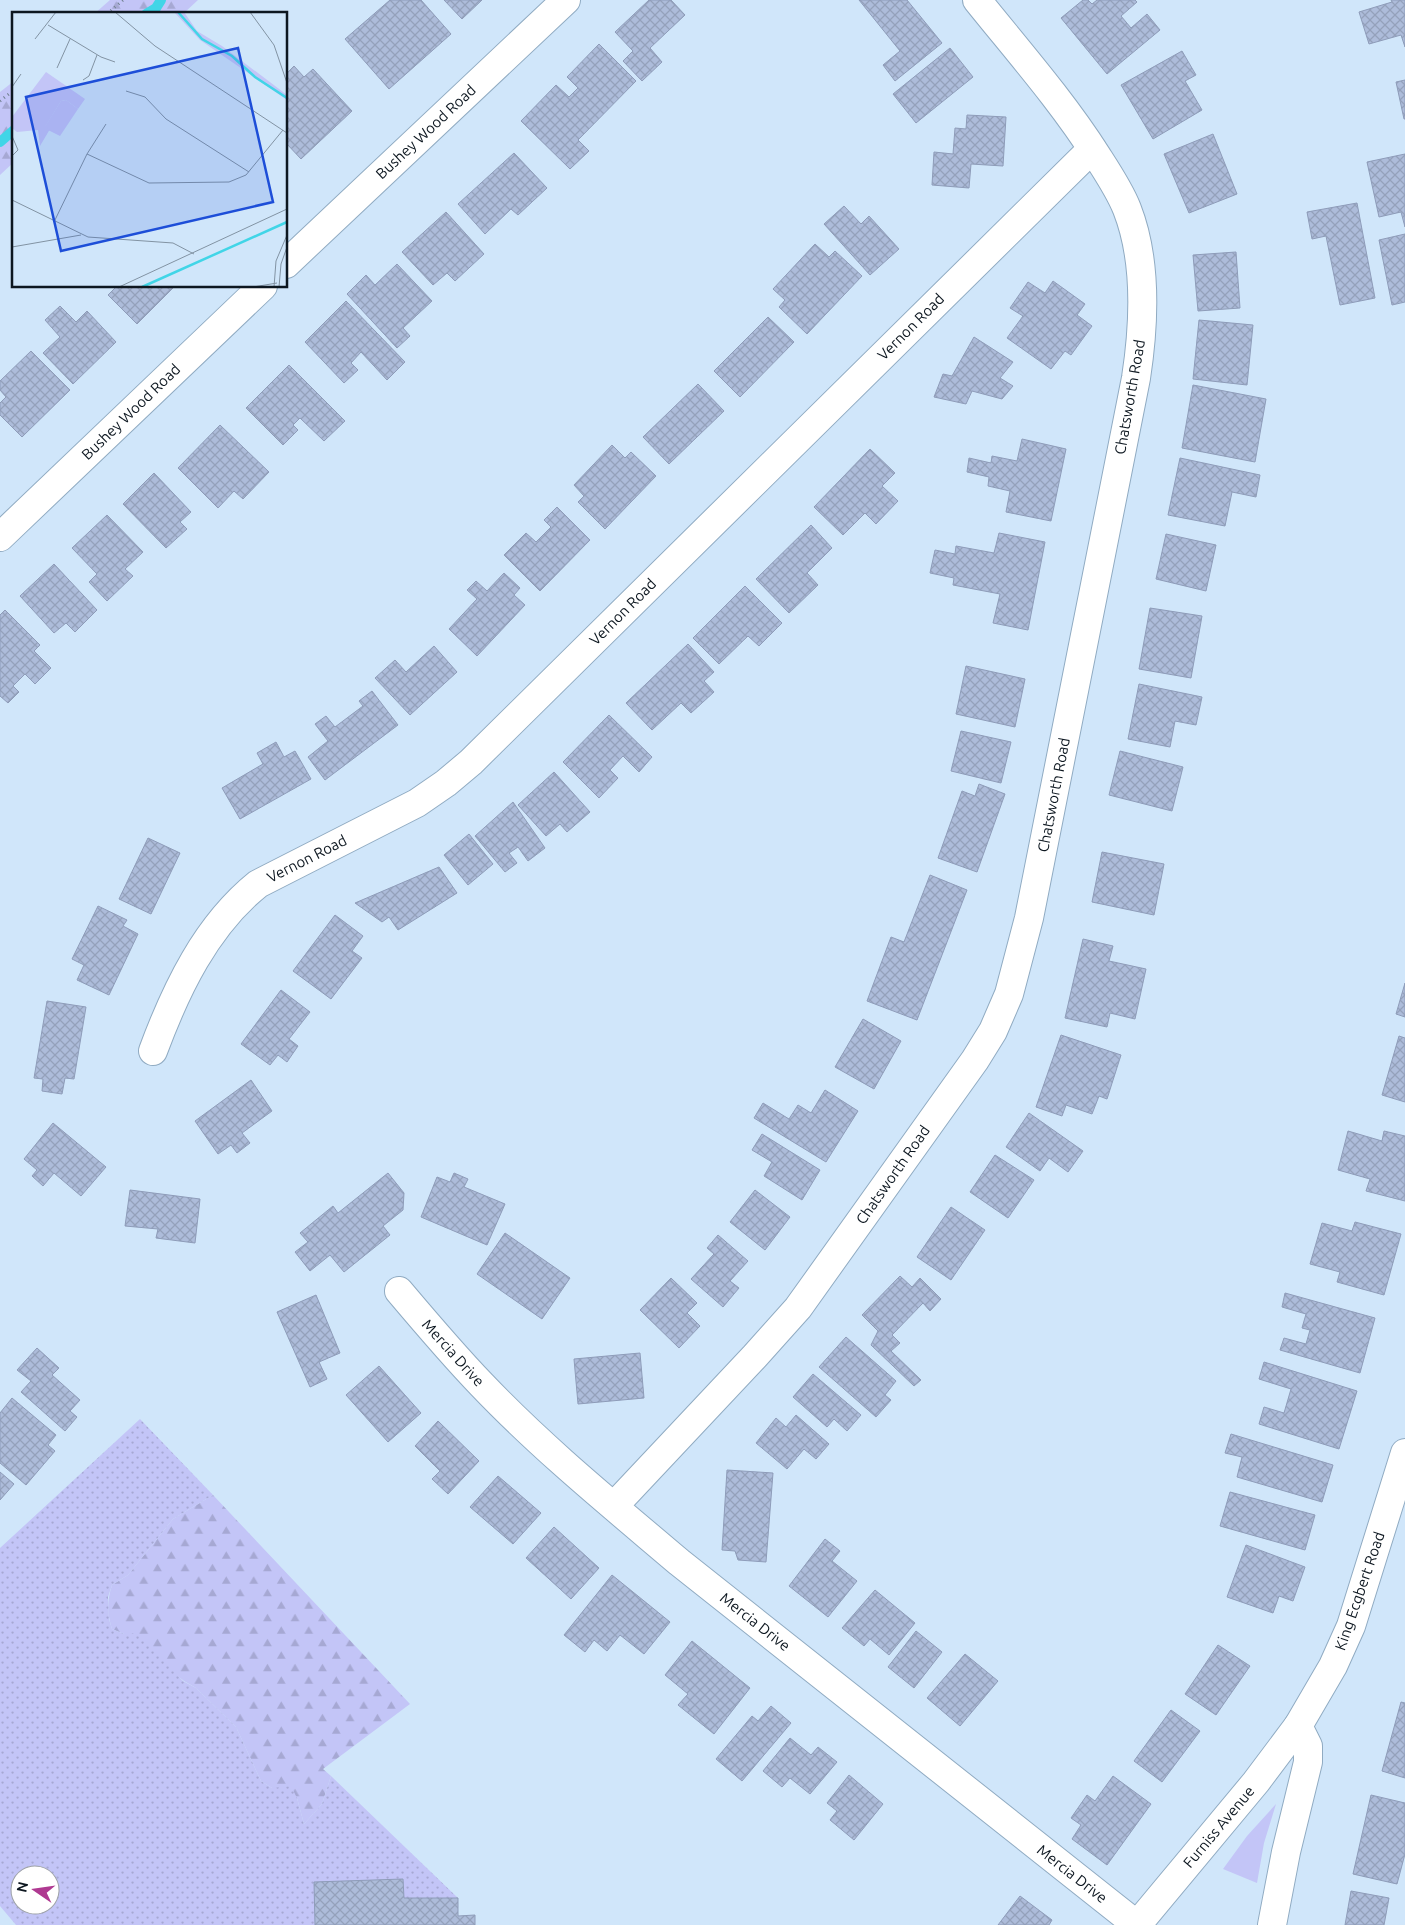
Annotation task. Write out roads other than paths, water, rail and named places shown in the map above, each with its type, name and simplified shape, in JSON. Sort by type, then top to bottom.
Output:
[{"type":"street","name":"Bushey Wood Road","points":[[288,262],[566,0]]},
{"type":"street","name":"Chatsworth Road","points":[[614,1506],[798,1308],[975,1060],[993,1031],[1009,994],[1029,918],[1136,378],[1141,344],[1142,270],[1128,210],[1112,179],[1065,109],[977,0]]},
{"type":"street","name":"Vernon Road","points":[[153,1051],[168,1010],[192,965],[230,910],[244,895],[258,884],[417,803],[446,783],[471,762],[1092,148]]},
{"type":"street","name":"Bushey Wood Road","points":[[0,537],[261,288]]},
{"type":"street","name":"Mercia Drive","points":[[399,1291],[482,1386],[557,1457],[679,1562],[1137,1925]]},
{"type":"street","name":"King Ecgbert Road","points":[[1298,1726],[1332,1666],[1351,1626],[1405,1453]]},
{"type":"street","name":"Furniss Avenue","points":[[1137,1925],[1256,1782],[1298,1726]]},
{"type":"street","points":[[1272,1925],[1286,1852],[1308,1762],[1308,1746],[1298,1726]]},
{"type":"waterway","points":[[149,12],[156,8],[161,0]]},
{"type":"waterway","points":[[0,142],[12,132]]}]
